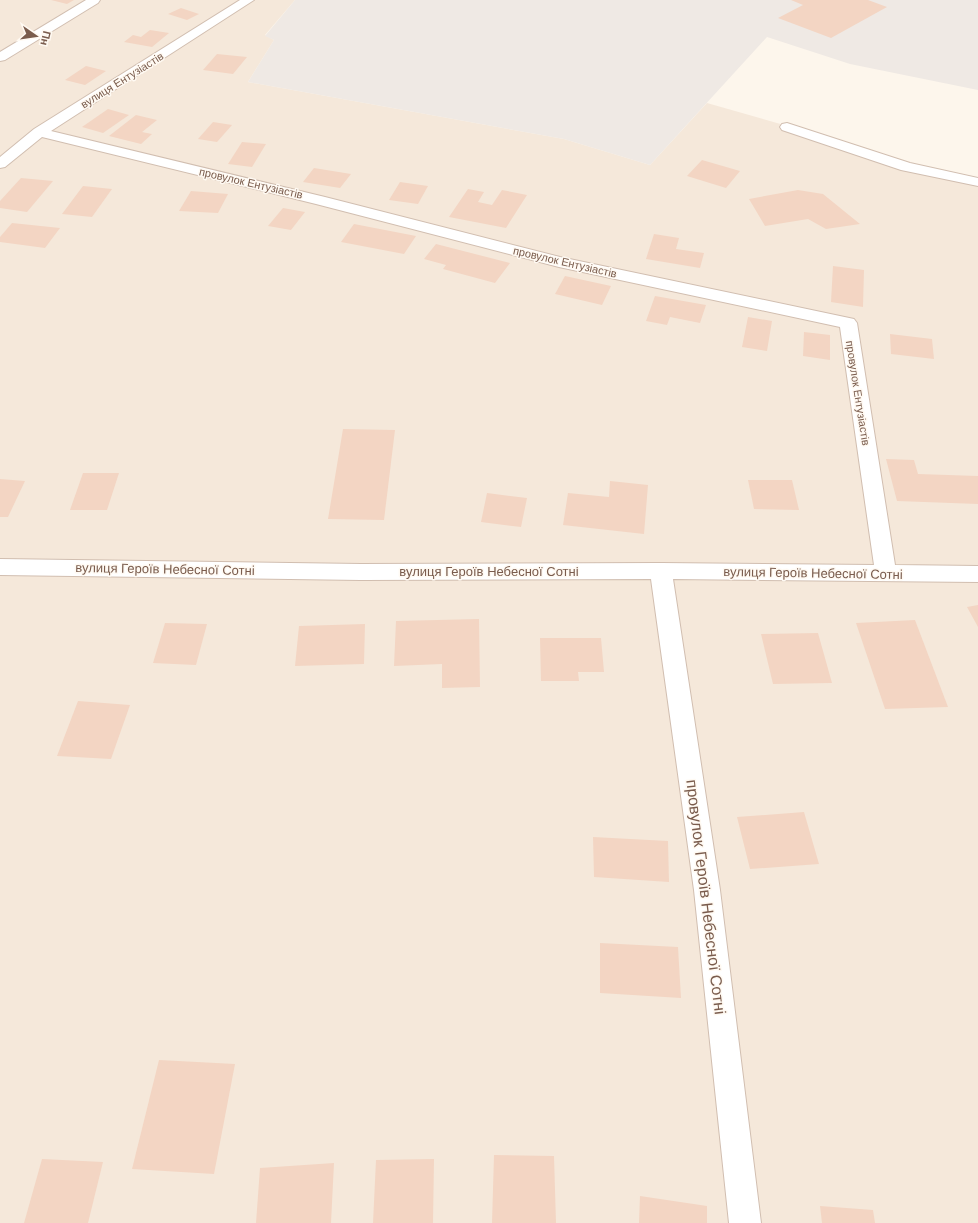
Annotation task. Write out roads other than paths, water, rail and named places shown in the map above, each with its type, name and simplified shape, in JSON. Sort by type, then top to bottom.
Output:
[{"type":"street","points":[[0,57],[94,0]]},
{"type":"street","name":"вулиця Ентузіастів","points":[[0,164],[38,132],[248,0]]},
{"type":"street","points":[[787,127],[906,167],[978,182]]},
{"type":"street","name":"провулок Ентузіастів","points":[[38,132],[320,200],[559,262],[848,323],[886,574]]},
{"type":"street","name":"вулиця Героїв Небесної Сотні","points":[[0,567],[361,572],[661,571],[978,574]]},
{"type":"street","name":"провулок Героїв Небесної Сотні","points":[[661,571],[707,890],[745,1223]]}]
